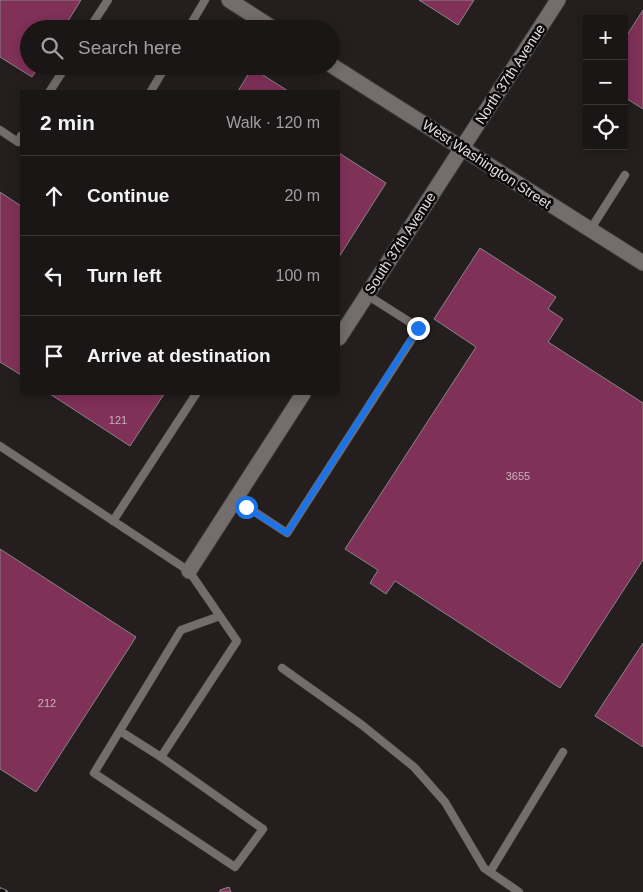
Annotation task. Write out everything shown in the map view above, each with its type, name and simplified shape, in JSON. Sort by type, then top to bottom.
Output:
[{"type":"street","points":[[230,0],[260,20]]},
{"type":"street","name":"North 37th Avenue","points":[[462,148],[558,0]]},
{"type":"street","name":"West Washington Street","points":[[340,71],[643,263]]},
{"type":"street","name":"South 37th Avenue","points":[[340,336],[462,148]]},
{"type":"street","points":[[189,571],[302,395]]},
{"type":"lane","points":[[95,20],[108,0]]},
{"type":"lane","points":[[193,20],[205,0]]},
{"type":"lane","points":[[51,90],[60,75]]},
{"type":"lane","points":[[152,90],[161,75]]},
{"type":"lane","points":[[0,130],[18,142],[20,138]]},
{"type":"lane","points":[[590,230],[625,175]]},
{"type":"lane","points":[[235,499],[287,533],[418,328],[367,295]]},
{"type":"lane","points":[[113,521],[195,395]]},
{"type":"lane","points":[[0,446],[189,571],[237,641],[161,757]]},
{"type":"lane","points":[[120,731],[161,757],[263,829],[235,868],[94,773],[181,630],[220,616]]},
{"type":"lane","points":[[282,668],[362,725],[414,767],[444,802],[484,868],[519,892]]},
{"type":"lane","points":[[490,872],[563,752]]},
{"type":"building","points":[[0,0],[81,0],[69,20],[20,20],[20,70],[0,57]]},
{"type":"building","points":[[419,0],[474,0],[458,25]]},
{"type":"building","points":[[643,10],[643,109],[628,100],[628,34]]},
{"type":"building","points":[[248,75],[263,75],[286,90],[239,90]]},
{"type":"building","points":[[340,154],[386,183],[340,255]]},
{"type":"building","points":[[0,192],[20,205],[20,374],[0,362]]},
{"type":"building","points":[[480,248],[556,297],[548,309],[563,319],[548,342],[643,403],[643,560],[560,688],[395,581],[386,594],[370,583],[378,570],[345,549],[476,347],[434,319]]},
{"type":"building","points":[[52,395],[163,395],[130,446]]},
{"type":"building","points":[[0,549],[136,637],[36,792],[0,769]]},
{"type":"building","points":[[643,643],[643,747],[595,716]]},
{"type":"building","points":[[229,887],[231,892],[220,892],[220,890]]},
{"type":"railway","points":[[0,890],[5,892]]},
{"type":"route","points":[[246,507],[287,533],[418,328]]}]
